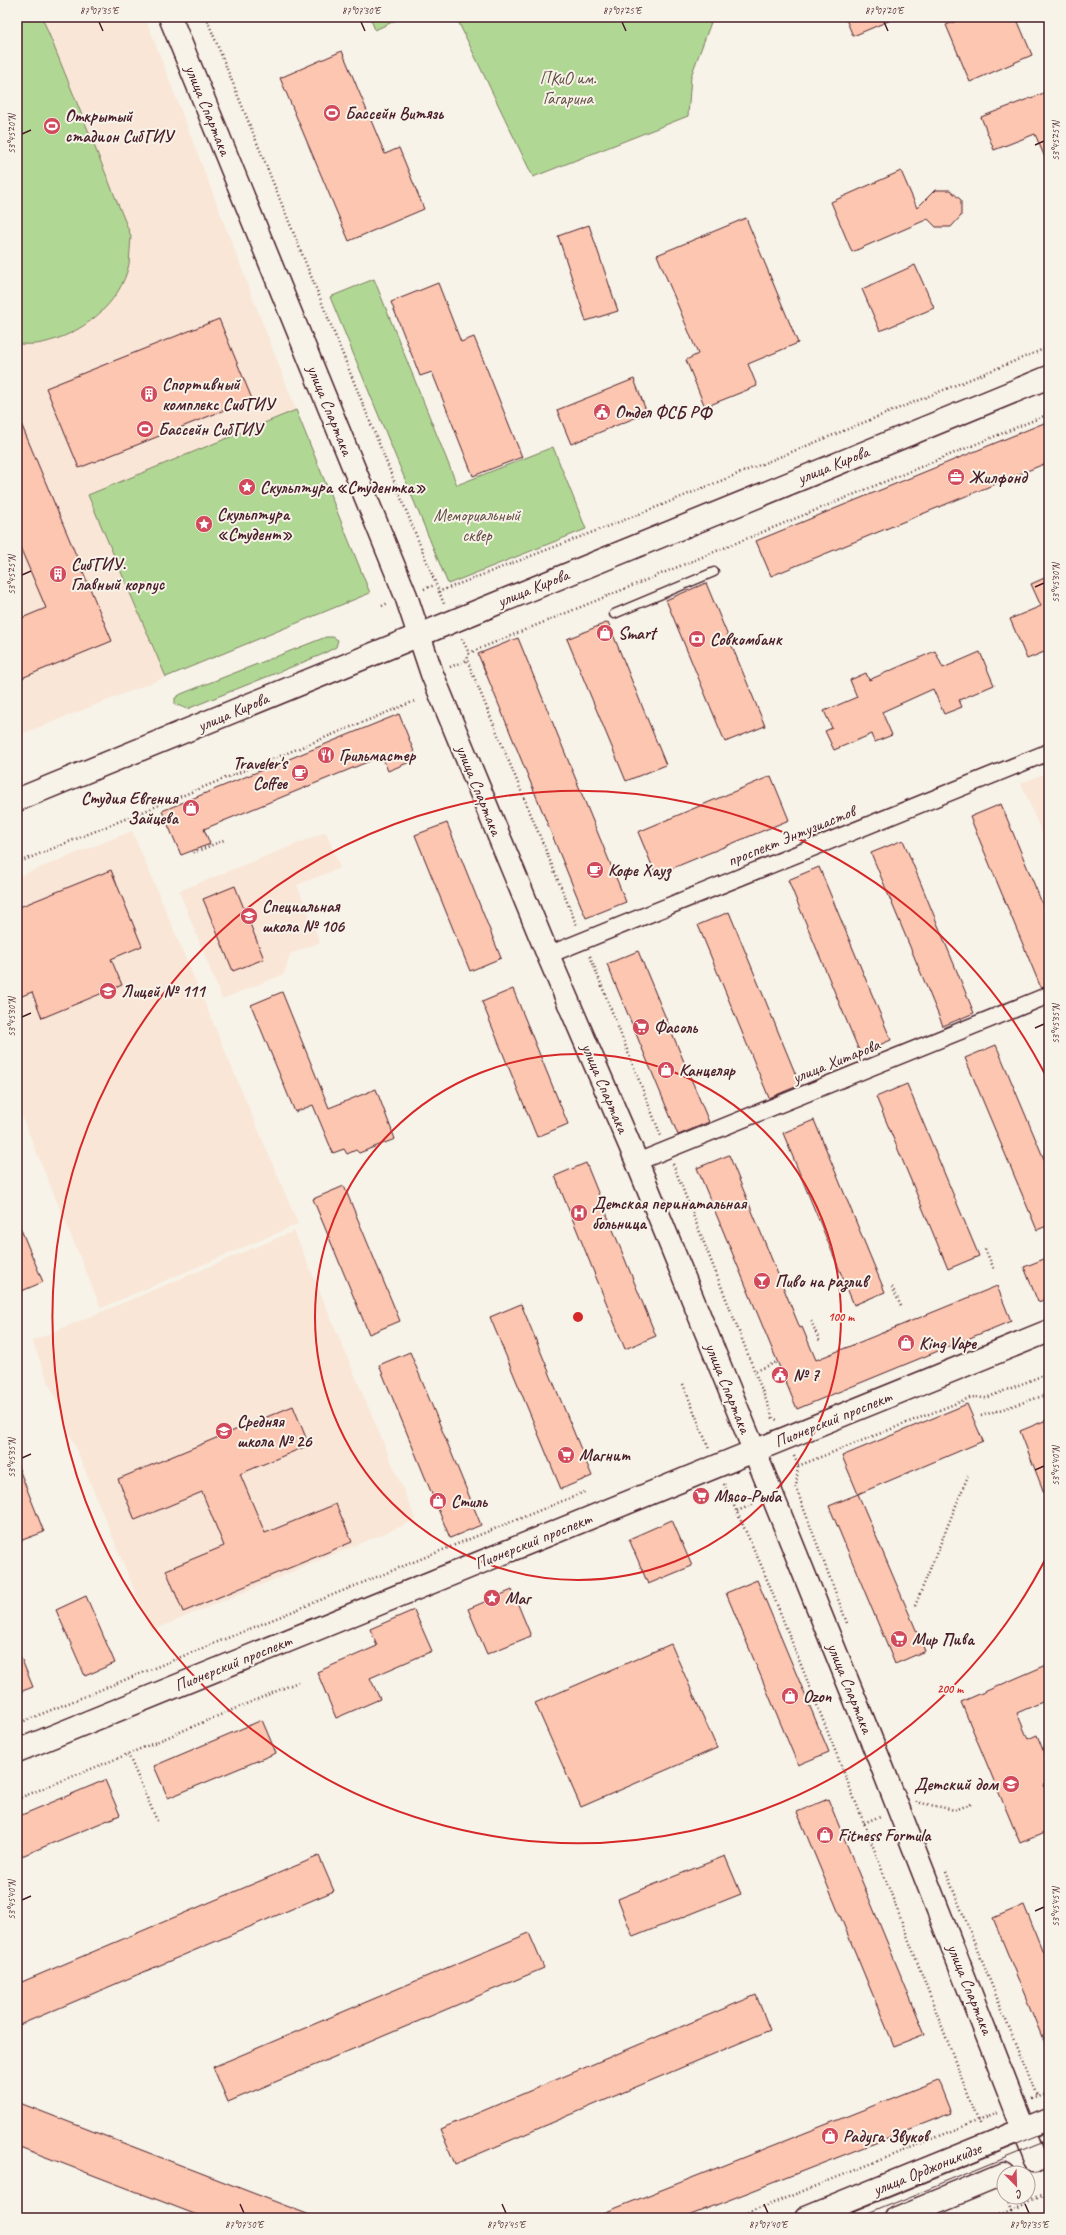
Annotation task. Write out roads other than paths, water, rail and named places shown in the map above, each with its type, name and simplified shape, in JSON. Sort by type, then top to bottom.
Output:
[{"type":"street","name":"улица Спартака","points":[[170,17],[419,634],[432,674],[548,955],[636,1162],[754,1450],[886,1777],[1014,2106],[1024,2129],[1043,2158]]},
{"type":"street","name":"улица Кирова","points":[[17,800],[452,620],[1049,377]]},
{"type":"street","name":"проспект Энтузиастов","points":[[548,955],[1049,752]]},
{"type":"street","name":"улица Хитарова","points":[[636,1162],[1049,995]]},
{"type":"street","name":"Пионерский проспект","points":[[17,1751],[1049,1331]]},
{"type":"street","name":"улица Орджоникидзе","points":[[806,2218],[1049,2119]]},
{"type":"street","points":[[1026,2165],[1043,2158]]},
{"type":"street","name":"улица Орджоникидзе","points":[[897,2218],[996,2177]]},
{"type":"lane","points":[[614,614],[714,572]]},
{"type":"tram line","points":[[835,2218],[1049,2131]]},
{"type":"tram line","points":[[858,2218],[1049,2140]]},
{"type":"place","name":"Бассейн Витязь","points":[[332,113]]},
{"type":"place","name":"Открытый стадион СибГИУ","points":[[52,126]]},
{"type":"place","name":"Спортивный комплекс СибГИУ","points":[[149,394]]},
{"type":"place","name":"Отдел ФСБ РФ","points":[[602,412]]},
{"type":"place","name":"Бассейн СибГИУ","points":[[145,429]]},
{"type":"place","name":"Жилфонд","points":[[956,477]]},
{"type":"place","name":"Скульптура «Студентка»","points":[[247,487]]},
{"type":"place","name":"Скульптура «Студент»","points":[[204,524]]},
{"type":"place","name":"СибГИУ. Главный корпус","points":[[58,574]]},
{"type":"place","name":"Smart","points":[[605,633]]},
{"type":"place","name":"Совкомбанк","points":[[697,639]]},
{"type":"place","name":"Грильмастер","points":[[326,755]]},
{"type":"place","name":"Traveler's Coffee","points":[[300,773]]},
{"type":"place","name":"Студия Евгения Зайцева","points":[[191,808]]},
{"type":"place","name":"Кофе Хауз","points":[[595,870]]},
{"type":"place","name":"Специальная школа № 106","points":[[249,916]]},
{"type":"place","name":"Лицей № 111","points":[[108,991]]},
{"type":"place","name":"Фасоль","points":[[641,1027]]},
{"type":"place","name":"Канцеляр","points":[[666,1070]]},
{"type":"place","name":"Детская перинатальная больница","points":[[579,1213]]},
{"type":"place","name":"Пиво на разлив","points":[[762,1281]]},
{"type":"place","name":"King Vape","points":[[906,1343]]},
{"type":"place","name":"№ 7","points":[[780,1375]]},
{"type":"place","name":"Средняя школа № 26","points":[[224,1431]]},
{"type":"place","name":"Магнит","points":[[566,1455]]},
{"type":"place","name":"Мясо-Рыба","points":[[701,1496]]},
{"type":"place","name":"Стиль","points":[[438,1501]]},
{"type":"place","name":"Маг","points":[[492,1598]]},
{"type":"place","name":"Мир Пива","points":[[899,1639]]},
{"type":"place","name":"Ozon","points":[[790,1696]]},
{"type":"place","name":"Детский дом","points":[[1011,1784]]},
{"type":"place","name":"Fitness Formula","points":[[825,1835]]},
{"type":"place","name":"Радуга Звуков","points":[[830,2136]]},
{"type":"park label","name":"ПКиО им. Гагарина","points":[[568,88]]},
{"type":"park label","name":"Мемориальный сквер","points":[[477,525]]}]
